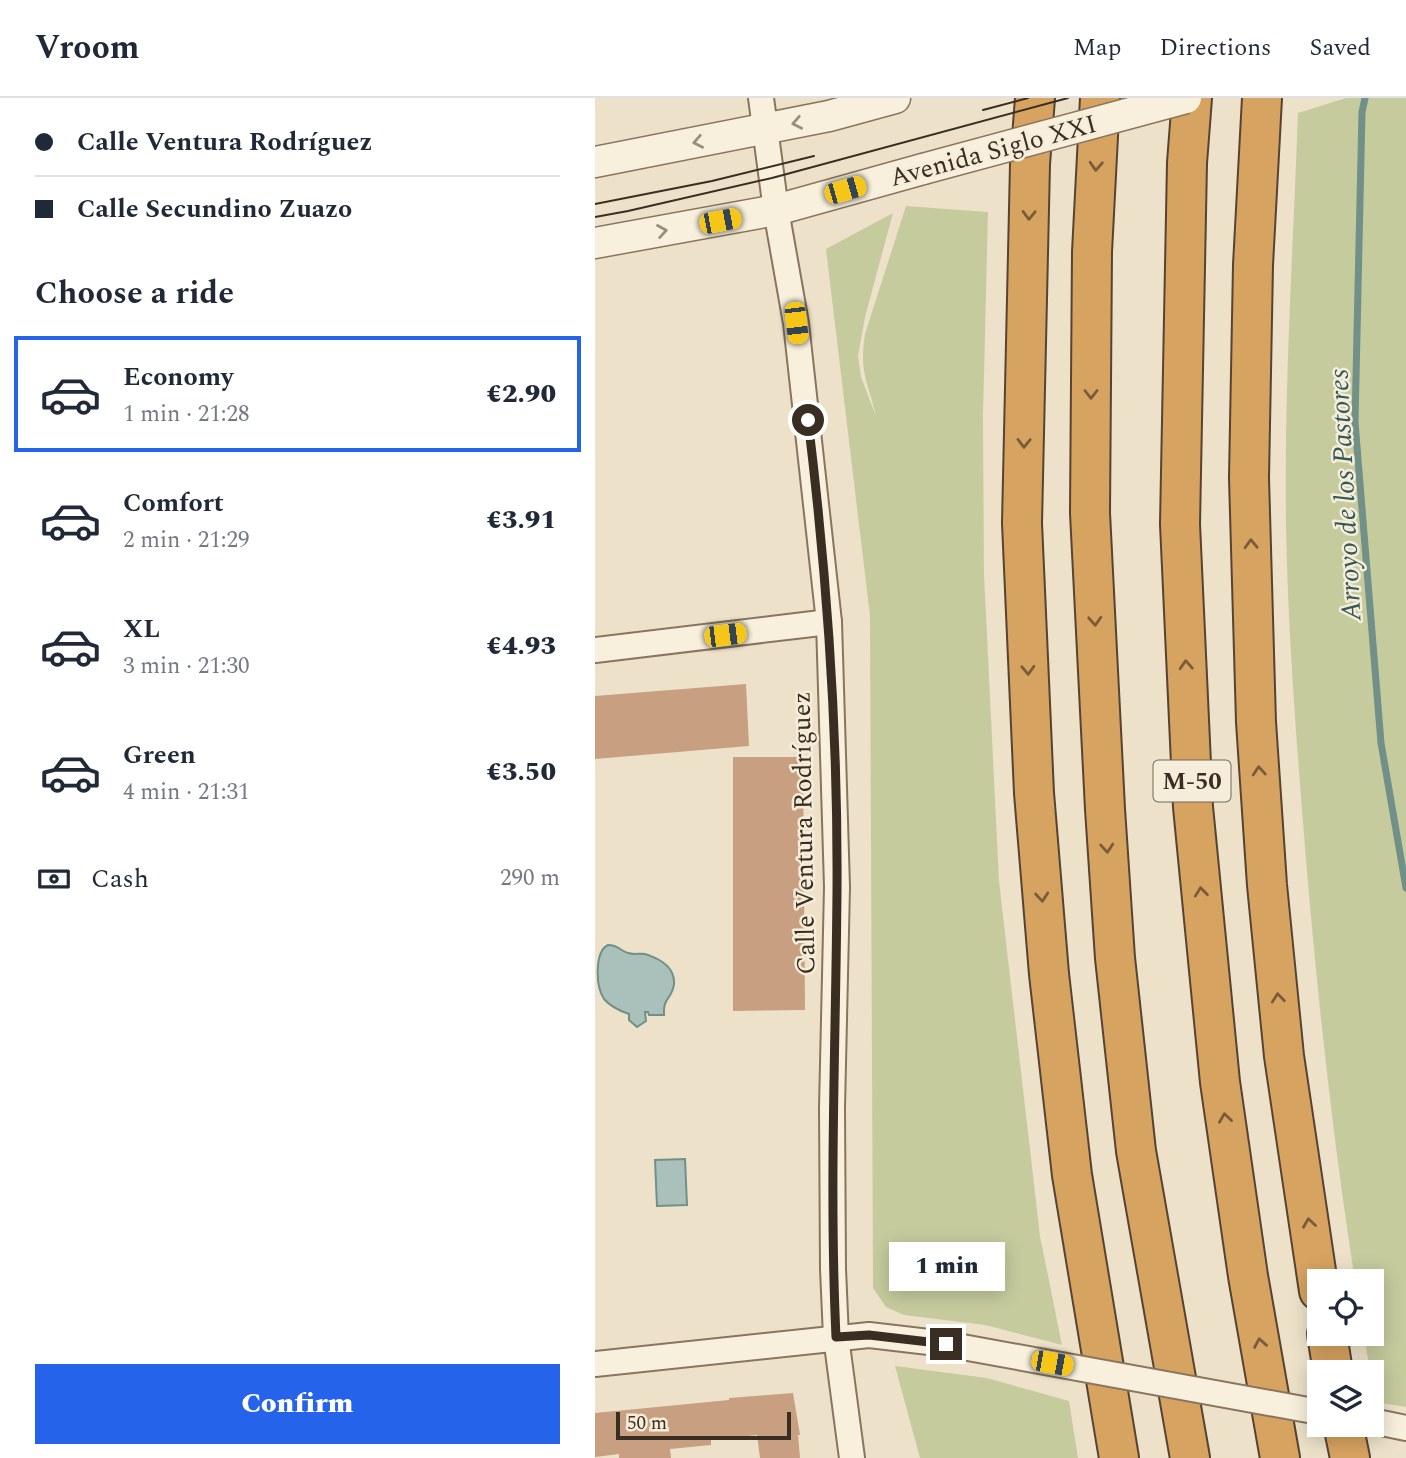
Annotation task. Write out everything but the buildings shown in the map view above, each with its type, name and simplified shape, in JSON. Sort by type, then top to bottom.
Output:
[{"type":"highway","points":[[1035,98],[1030,164],[1022,523],[1034,793],[1049,974],[1072,1175],[1119,1458]]},
{"type":"highway","points":[[1100,98],[1092,252],[1090,513],[1105,809],[1115,958],[1136,1151],[1189,1458]]},
{"type":"highway","name":"M-50","points":[[1192,98],[1187,163],[1180,524],[1193,807],[1220,1082],[1248,1276],[1280,1458]]},
{"type":"highway","points":[[1262,98],[1253,265],[1249,478],[1256,722],[1267,885],[1284,1056],[1316,1269]]},
{"type":"highway","points":[[1346,1437],[1350,1458]]},
{"type":"street","name":"Calle Ventura Rodríguez","points":[[761,98],[776,210],[796,323],[829,622],[837,887],[831,1186],[836,1337],[852,1458]]},
{"type":"street","points":[[595,162],[829,116],[895,98]]},
{"type":"street","name":"Avenida Siglo XXI","points":[[595,243],[776,210],[1186,98]]},
{"type":"street","points":[[595,650],[829,622]]},
{"type":"street","points":[[595,1364],[869,1335],[946,1344],[1307,1410]]},
{"type":"street","points":[[1384,1423],[1406,1428]]},
{"type":"green space","points":[[1346,98],[1406,98],[1406,1407],[1384,1404],[1384,1360],[1368,1360],[1366,1346],[1384,1346],[1384,1269],[1353,1269],[1327,1071],[1296,734],[1286,525],[1286,422],[1298,113]]},
{"type":"green space","points":[[906,206],[988,212],[983,416],[984,574],[999,881],[1040,1236],[1062,1345],[985,1325],[904,1315],[886,1307],[873,1288],[870,616],[826,249],[893,213],[865,317],[858,356],[861,377],[876,416],[865,376],[863,347]]},
{"type":"green space","points":[[895,1366],[987,1378],[1069,1401],[1078,1458],[920,1458]]},
{"type":"water","points":[[608,945],[630,954],[651,956],[669,968],[674,984],[665,1004],[664,1015],[649,1015],[645,1012],[646,1021],[637,1027],[629,1020],[629,1014],[604,999],[599,986],[598,969],[601,954]]},
{"type":"water","points":[[685,1159],[687,1205],[657,1206],[655,1160]]},
{"type":"waterway","name":"Arroyo de los Pastores","points":[[1365,98],[1362,112],[1355,422],[1381,743],[1406,888]]},
{"type":"tram line","points":[[983,110],[1028,98]]},
{"type":"tram line","points":[[595,217],[772,178],[1068,98]]},
{"type":"tram line","points":[[595,204],[712,181],[814,156]]},
{"type":"route","points":[[808,420],[829,622],[834,762],[837,887],[831,1199],[836,1337],[869,1335],[946,1344]]}]
